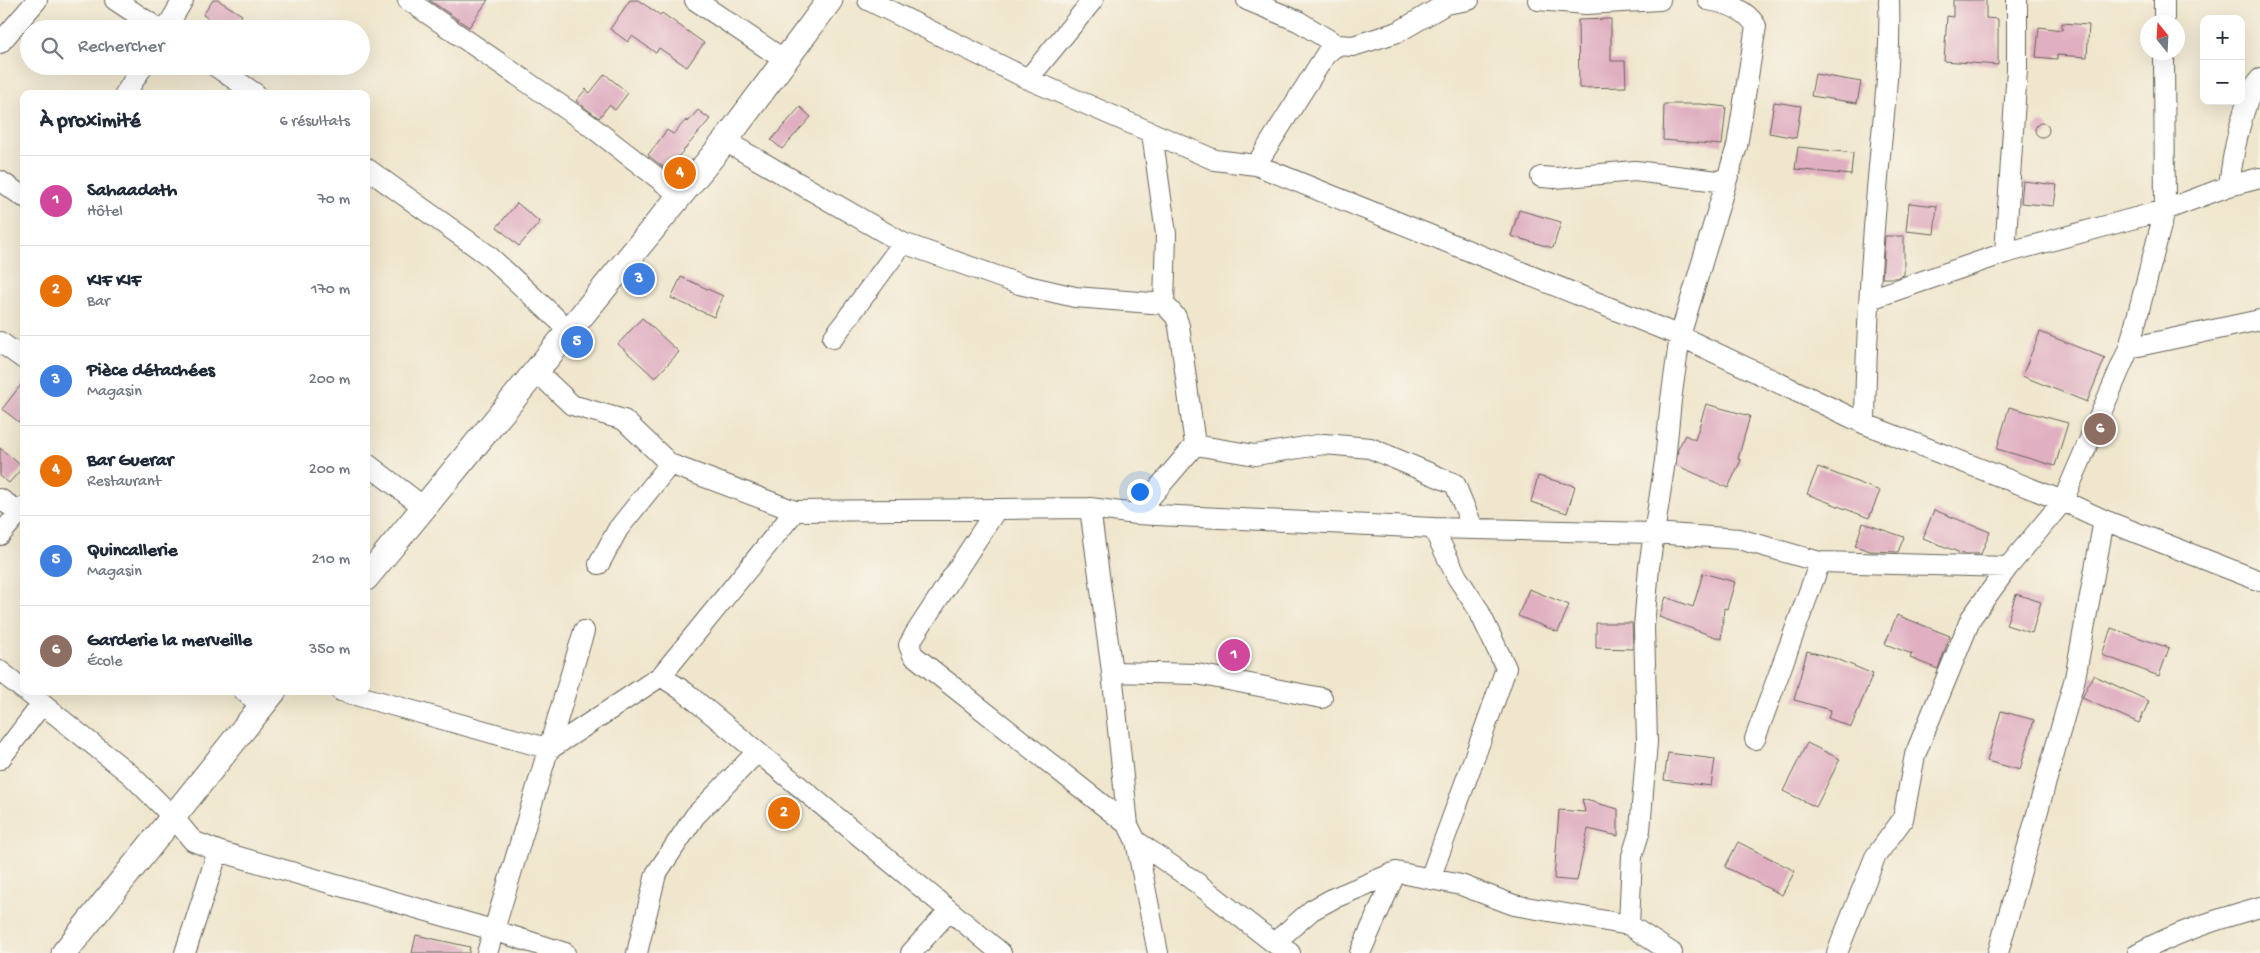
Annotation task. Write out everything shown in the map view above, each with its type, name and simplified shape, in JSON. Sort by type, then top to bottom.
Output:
[{"type":"main road","points":[[370,573],[682,196],[726,141],[830,0]]},
{"type":"main road","points":[[64,953],[174,818],[260,696]]},
{"type":"street","points":[[0,43],[37,0]]},
{"type":"street","points":[[115,0],[145,20]]},
{"type":"street","points":[[171,20],[183,0]]},
{"type":"street","points":[[408,0],[588,124],[682,196]]},
{"type":"street","points":[[695,0],[786,61]]},
{"type":"street","points":[[868,0],[1028,79],[1215,160],[1256,165],[1680,336],[1865,424],[2063,500],[2104,520],[2260,581]]},
{"type":"street","points":[[1028,79],[1093,0]]},
{"type":"street","points":[[1247,0],[1298,21],[1337,45],[1353,46],[1398,32],[1446,4],[1469,0]]},
{"type":"street","points":[[1538,0],[1586,4],[1660,0]]},
{"type":"street","points":[[1629,925],[1632,856],[1640,830],[1647,742],[1644,627],[1680,336],[1737,146],[1756,26],[1748,14],[1720,2],[1708,0]]},
{"type":"street","points":[[1865,424],[1865,364],[1880,156],[1889,71],[1889,0]]},
{"type":"street","points":[[2005,253],[2017,69],[2017,0]]},
{"type":"street","points":[[2164,0],[2164,15]]},
{"type":"street","points":[[1256,165],[1326,54],[1337,45]]},
{"type":"street","points":[[1837,953],[1875,858],[1903,819],[1915,756],[1971,618],[2008,567],[2063,500],[2129,348],[2164,210],[2164,60]]},
{"type":"street","points":[[127,90],[137,75]]},
{"type":"street","points":[[228,75],[250,90]]},
{"type":"street","points":[[2229,186],[2232,159],[2243,117],[2255,85],[2260,79]]},
{"type":"street","points":[[1152,133],[1166,234],[1164,304]]},
{"type":"street","points":[[726,141],[903,242],[1019,284],[1075,297],[1164,304],[1176,317],[1179,326],[1195,444],[1136,514]]},
{"type":"street","points":[[370,171],[489,256],[570,331]]},
{"type":"street","points":[[1540,177],[1555,178],[1635,171],[1726,182]]},
{"type":"street","points":[[1870,299],[2005,253],[2164,210],[2229,186],[2260,178]]},
{"type":"street","points":[[0,181],[20,194]]},
{"type":"street","points":[[833,338],[903,242]]},
{"type":"street","points":[[2129,348],[2260,320]]},
{"type":"street","points":[[0,342],[20,356]]},
{"type":"street","points":[[536,371],[572,406],[624,420],[670,464],[795,511],[1090,508],[1136,514],[1433,528],[1654,534],[1739,539],[1820,562],[2008,567]]},
{"type":"street","points":[[1195,444],[1255,455],[1324,444],[1370,448],[1455,484],[1473,528]]},
{"type":"street","points":[[599,564],[618,529],[670,464]]},
{"type":"street","points":[[370,466],[425,508]]},
{"type":"street","points":[[0,499],[20,510]]},
{"type":"street","points":[[1090,508],[1132,833],[1158,953]]},
{"type":"street","points":[[996,510],[915,634],[909,645],[913,655],[1132,833],[1282,948],[1312,910],[1342,894],[1396,872],[1460,885],[1514,905],[1629,925],[1672,953]]},
{"type":"street","points":[[355,695],[550,749],[661,676],[795,511]]},
{"type":"street","points":[[0,535],[20,513]]},
{"type":"street","points":[[1998,953],[2075,678],[2104,520]]},
{"type":"street","points":[[1430,879],[1466,777],[1476,757],[1506,668],[1478,609],[1457,577],[1433,528]]},
{"type":"street","points":[[1755,739],[1820,562]]},
{"type":"street","points":[[487,953],[584,631]]},
{"type":"street","points":[[0,671],[20,686]]},
{"type":"street","points":[[1112,672],[1197,674],[1322,698]]},
{"type":"street","points":[[661,676],[685,692],[949,912],[1001,953]]},
{"type":"street","points":[[31,695],[131,775],[174,818],[193,841],[218,851],[493,930],[565,953]]},
{"type":"street","points":[[0,759],[42,704]]},
{"type":"street","points":[[637,953],[656,874],[695,816],[757,752]]},
{"type":"street","points":[[186,953],[218,851]]},
{"type":"street","points":[[1360,953],[1396,872]]},
{"type":"street","points":[[2138,953],[2162,940],[2222,918],[2260,907]]},
{"type":"street","points":[[911,953],[949,912]]},
{"type":"building","points":[[213,0],[218,0],[242,15],[239,20],[210,20],[203,15]]},
{"type":"building","points":[[429,0],[488,0],[469,27]]},
{"type":"building","points":[[630,0],[638,0],[660,15],[662,13],[704,43],[687,67],[659,48],[656,53],[632,36],[628,42],[610,29]]},
{"type":"building","points":[[1953,0],[1986,0],[1986,18],[1998,19],[1998,65],[1944,61],[1947,16],[1953,17]]},
{"type":"building","points":[[1611,19],[1611,61],[1625,61],[1626,87],[1579,88],[1578,20]]},
{"type":"building","points":[[2062,23],[2089,25],[2087,57],[2057,55],[2057,59],[2036,57],[2039,27],[2062,30]]},
{"type":"building","points":[[605,74],[628,93],[615,110],[609,105],[599,118],[576,101],[586,89],[590,93]]},
{"type":"building","points":[[1815,74],[1861,82],[1857,103],[1811,96]]},
{"type":"building","points":[[1774,102],[1801,106],[1796,138],[1769,133]]},
{"type":"building","points":[[1664,104],[1701,104],[1726,107],[1722,145],[1663,140]]},
{"type":"building","points":[[800,107],[811,117],[782,149],[771,140]]},
{"type":"building","points":[[698,110],[710,119],[667,170],[648,155],[667,130],[673,134],[686,120],[688,122]]},
{"type":"building","points":[[2039,123],[2045,123],[2049,130],[2045,137],[2039,137],[2035,133],[2035,127]]},
{"type":"building","points":[[1798,147],[1853,153],[1851,175],[1795,169]]},
{"type":"building","points":[[2023,181],[2057,185],[2054,206],[2021,203]]},
{"type":"building","points":[[517,203],[540,222],[519,246],[497,227]]},
{"type":"building","points":[[1909,203],[1937,206],[1934,234],[1906,231]]},
{"type":"building","points":[[1519,210],[1561,222],[1553,248],[1511,236]]},
{"type":"building","points":[[1885,236],[1904,236],[1904,275],[1895,278],[1882,278]]},
{"type":"building","points":[[681,277],[723,296],[714,317],[671,298]]},
{"type":"building","points":[[642,318],[679,352],[655,378],[618,344]]},
{"type":"building","points":[[2040,332],[2105,358],[2087,402],[2022,376]]},
{"type":"building","points":[[20,386],[20,423],[2,409]]},
{"type":"building","points":[[1706,404],[1750,416],[1738,459],[1741,460],[1728,488],[1676,465],[1678,449],[1685,435],[1695,440]]},
{"type":"building","points":[[2009,407],[2068,423],[2055,466],[1997,449]]},
{"type":"building","points":[[0,448],[20,465],[20,470],[9,483],[0,476]]},
{"type":"building","points":[[1818,467],[1880,491],[1869,518],[1807,494]]},
{"type":"building","points":[[1538,476],[1575,486],[1567,513],[1531,502]]},
{"type":"building","points":[[1934,510],[1990,532],[1981,554],[1963,554],[1923,538]]},
{"type":"building","points":[[1863,523],[1904,537],[1898,552],[1870,551],[1855,546]]},
{"type":"building","points":[[1703,573],[1735,582],[1727,609],[1724,608],[1721,639],[1659,617],[1666,597],[1693,607]]},
{"type":"building","points":[[1529,589],[1569,605],[1558,632],[1518,616]]},
{"type":"building","points":[[2016,594],[2041,602],[2032,633],[2006,625]]},
{"type":"building","points":[[1897,615],[1950,636],[1938,669],[1910,658],[1912,654],[1885,644]]},
{"type":"building","points":[[1596,623],[1632,623],[1633,649],[1596,648]]},
{"type":"building","points":[[2111,628],[2169,648],[2159,676],[2102,655]]},
{"type":"building","points":[[1807,651],[1837,659],[1873,674],[1851,727],[1828,718],[1831,710],[1794,700]]},
{"type":"building","points":[[2093,675],[2149,701],[2139,723],[2082,698]]},
{"type":"building","points":[[2001,711],[2034,720],[2020,770],[1987,761]]},
{"type":"building","points":[[1807,743],[1840,759],[1816,807],[1783,791]]},
{"type":"building","points":[[1668,753],[1715,759],[1711,786],[1664,780]]},
{"type":"building","points":[[1582,799],[1618,809],[1618,836],[1588,829],[1577,881],[1554,879],[1559,810],[1585,812]]},
{"type":"building","points":[[1738,842],[1795,871],[1782,895],[1725,867]]},
{"type":"building","points":[[416,935],[470,947],[469,953],[412,953]]},
{"type":"place","name":"Bar Guerar","points":[[680,173]]},
{"type":"place","name":"Pièce détachées","points":[[639,279]]},
{"type":"place","name":"Quincallerie","points":[[577,342]]},
{"type":"place","name":"Garderie la merveille","points":[[2100,429]]},
{"type":"place","name":"Sahaadath","points":[[1234,655]]},
{"type":"place","name":"KIF KIF","points":[[784,813]]}]
